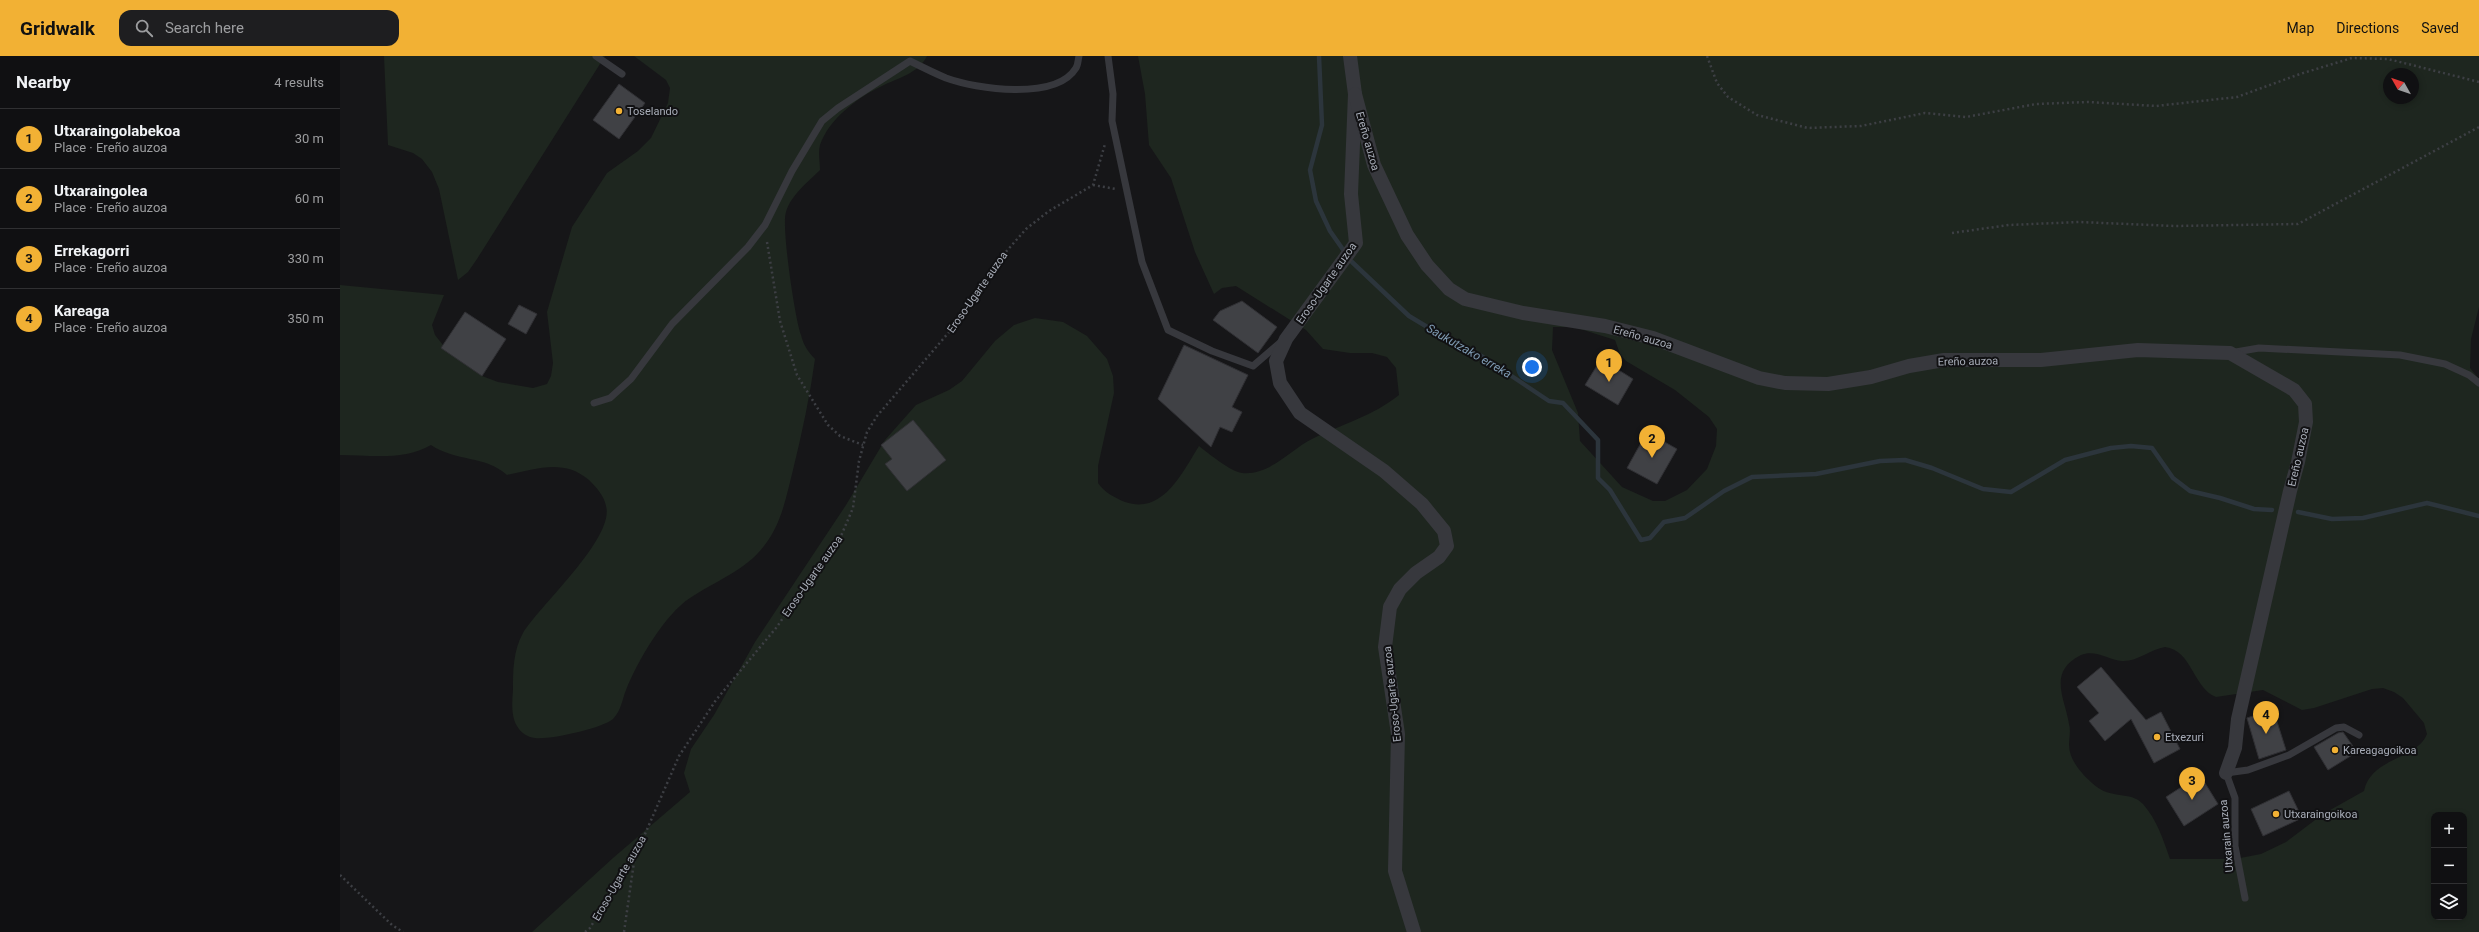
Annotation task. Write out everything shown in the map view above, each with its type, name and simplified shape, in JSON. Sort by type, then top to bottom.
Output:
[{"type":"street","name":"Eroso-Ugarte auzoa","points":[[1350,56],[1355,94],[1352,194],[1356,243],[1286,339],[1276,361],[1280,383],[1300,413],[1384,471],[1422,504],[1444,531],[1447,546],[1439,557],[1416,573],[1400,589],[1390,606],[1385,647],[1398,734],[1395,871],[1414,932]]},
{"type":"street","name":"Ereño auzoa","points":[[1355,94],[1374,165],[1407,235],[1427,265],[1449,289],[1465,299],[1523,313],[1605,326],[1653,338],[1759,378],[1785,383],[1828,384],[1871,378],[1909,366],[1944,360],[2041,360],[2138,350],[2230,353],[2294,390],[2305,404],[2306,422],[2238,719],[2235,748],[2226,773]]},
{"type":"lane","points":[[596,56],[622,74]]},
{"type":"lane","points":[[594,403],[610,398],[631,379],[672,324],[748,247],[760,230],[822,121],[838,108],[910,61],[946,78],[982,88],[1025,90],[1059,83],[1076,68],[1079,56]]},
{"type":"lane","name":"Eroso-Ugarte auzoa","points":[[1108,56],[1112,121],[1142,262],[1168,330],[1212,351],[1253,366],[1286,339]]},
{"type":"lane","points":[[2230,353],[2259,348],[2400,355],[2444,364],[2469,375],[2479,383]]},
{"type":"lane","points":[[2226,773],[2248,770],[2289,755],[2336,728],[2344,727],[2359,735]]},
{"type":"lane","name":"Utxarain auzoa","points":[[2226,773],[2235,798],[2235,846],[2245,898]]},
{"type":"path","points":[[1707,56],[1717,83],[1728,97],[1757,115],[1808,128],[1861,126],[1925,113],[1966,117],[2036,104],[2088,102],[2156,106],[2237,97],[2300,74],[2352,58],[2388,60],[2479,82]]},
{"type":"path","points":[[1952,233],[2009,225],[2079,222],[2176,226],[2298,224],[2479,127]]},
{"type":"path","points":[[1105,141],[1093,184],[1115,188],[1128,194]]},
{"type":"path","name":"Eroso-Ugarte auzoa","points":[[585,932],[590,928],[636,853],[679,756],[716,700],[776,628],[841,536],[852,508],[867,432],[877,416],[956,324],[1010,247],[1026,229],[1049,211],[1093,184]]},
{"type":"path","points":[[760,230],[766,241],[780,321],[797,375],[828,425],[840,436],[864,445]]},
{"type":"path","points":[[624,932],[636,853]]},
{"type":"path","points":[[340,876],[392,925],[403,932]]},
{"type":"shaded area","points":[[384,56],[605,56],[477,259],[468,272],[458,280],[439,189],[432,172],[422,159],[413,153],[388,145]]},
{"type":"shaded area","points":[[634,56],[927,56],[919,67],[863,96],[837,118],[824,135],[820,145],[820,170],[796,194],[786,212],[785,234],[795,311],[803,342],[815,359],[806,414],[783,510],[770,537],[764,546],[748,562],[739,569],[690,598],[671,615],[644,653],[626,690],[620,709],[613,719],[599,726],[576,733],[535,738],[529,737],[522,733],[515,722],[513,713],[513,676],[517,647],[523,633],[574,571],[599,536],[606,520],[606,506],[604,499],[589,480],[570,469],[549,467],[507,475],[489,464],[450,454],[431,445],[421,450],[398,455],[340,455],[340,285],[444,295],[432,325],[435,335],[443,345],[482,376],[498,382],[533,388],[547,384],[551,376],[553,363],[547,312],[572,227],[607,173],[638,151],[651,138],[668,103],[670,88],[666,80]]},
{"type":"shaded area","points":[[1138,56],[2479,56],[2479,307],[2471,339],[2470,368],[2479,379],[2479,932],[532,932],[613,858],[690,792],[684,773],[691,749],[714,715],[755,642],[846,505],[885,440],[916,405],[949,390],[962,381],[995,341],[1014,325],[1035,318],[1063,322],[1087,336],[1107,359],[1113,376],[1114,393],[1098,466],[1098,483],[1103,489],[1117,499],[1125,502],[1138,504],[1150,503],[1161,497],[1178,479],[1199,446],[1220,462],[1237,472],[1252,473],[1279,461],[1312,439],[1379,409],[1399,395],[1396,368],[1387,357],[1372,353],[1350,353],[1323,349],[1306,330],[1236,286],[1222,288],[1214,294],[1195,252],[1171,178],[1149,145],[1145,94]],"holes":[[[1553,327],[1574,327],[1615,340],[1620,354],[1626,361],[1675,390],[1709,417],[1717,429],[1716,446],[1707,469],[1687,490],[1665,501],[1653,501],[1622,487],[1580,441],[1578,413],[1552,350]],[[2165,647],[2174,650],[2181,655],[2202,686],[2216,697],[2263,690],[2302,710],[2314,708],[2372,689],[2383,688],[2394,692],[2403,698],[2424,723],[2427,734],[2422,743],[2414,749],[2375,771],[2368,780],[2364,791],[2323,814],[2286,842],[2261,854],[2235,859],[2170,859],[2156,823],[2143,804],[2132,797],[2106,792],[2092,783],[2080,771],[2071,756],[2069,745],[2070,727],[2061,686],[2061,677],[2064,669],[2071,662],[2086,653],[2128,661]]]},
{"type":"building","name":"Toselando","points":[[619,84],[645,103],[619,139],[593,120]]},
{"type":"building","points":[[1242,301],[1277,327],[1258,353],[1213,320],[1220,311]]},
{"type":"building","points":[[519,305],[537,314],[526,334],[508,324]]},
{"type":"building","points":[[465,312],[506,339],[482,376],[441,348]]},
{"type":"building","points":[[1184,345],[1248,375],[1232,407],[1242,412],[1232,432],[1220,427],[1211,447],[1158,399]]},
{"type":"building","points":[[1601,359],[1633,379],[1618,405],[1585,385]]},
{"type":"building","points":[[913,420],[946,460],[907,491],[885,464],[892,459],[881,445]]},
{"type":"building","points":[[1647,432],[1677,449],[1657,484],[1627,468]]},
{"type":"building","points":[[2101,667],[2146,720],[2161,712],[2180,749],[2154,763],[2131,719],[2105,741],[2089,721],[2099,713],[2077,687]]},
{"type":"building","points":[[2273,709],[2286,750],[2259,759],[2247,718]]},
{"type":"building","name":"Kareagagoikoa","points":[[2343,732],[2357,752],[2328,770],[2314,747],[2338,733]]},
{"type":"building","points":[[2200,775],[2218,804],[2184,826],[2166,797]]},
{"type":"building","name":"Utxaraingoikoa","points":[[2289,791],[2302,818],[2263,836],[2251,809]]},
{"type":"waterway","name":"Saukutzako erreka","points":[[1319,56],[1322,125],[1310,170],[1316,201],[1330,231],[1344,251]]},
{"type":"waterway","name":"Saukutzako erreka","points":[[1352,262],[1409,316],[1454,343],[1480,355],[1549,401],[1563,403],[1598,440],[1598,478],[1610,490],[1641,540],[1650,538],[1664,522],[1685,518],[1724,491],[1752,477],[1816,474],[1880,461],[1905,460],[1932,468],[1983,489],[2011,492],[2065,460],[2111,448],[2131,446],[2152,448],[2173,478],[2190,491],[2220,498],[2254,509],[2272,510]]},
{"type":"waterway","name":"Saukutzako erreka","points":[[2298,512],[2332,519],[2363,518],[2427,503],[2479,516]]},
{"type":"place","name":"Toselando","points":[[619,111]]},
{"type":"place","name":"Utxaraingolabekoa","points":[[1609,382]]},
{"type":"place","name":"Utxaraingolea","points":[[1652,458]]},
{"type":"place","name":"Kareaga","points":[[2266,734]]},
{"type":"place","name":"Etxezuri","points":[[2157,737]]},
{"type":"place","name":"Kareagagoikoa","points":[[2335,750]]},
{"type":"place","name":"Errekagorri","points":[[2192,800]]},
{"type":"place","name":"Utxaraingoikoa","points":[[2276,814]]}]
